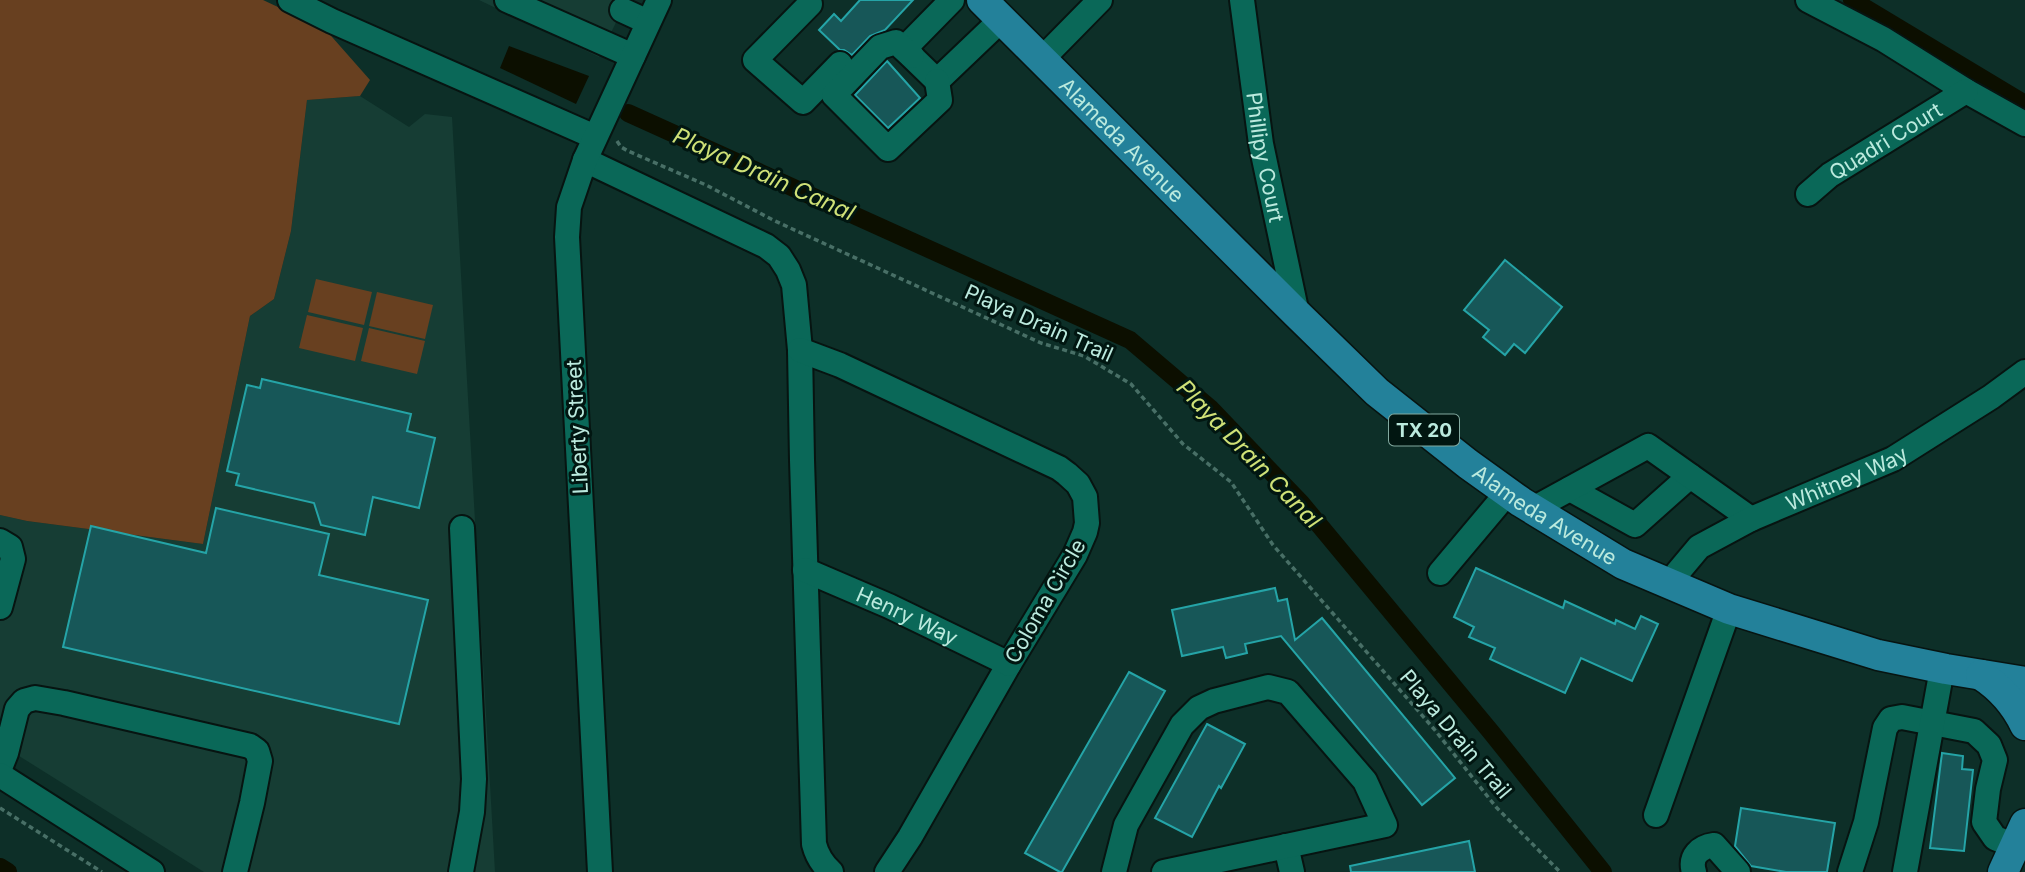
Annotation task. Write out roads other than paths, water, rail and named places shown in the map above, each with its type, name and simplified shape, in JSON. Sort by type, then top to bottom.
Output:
[{"type":"main road","name":"Alameda Avenue","points":[[992,9],[1377,391],[1468,464],[1533,509],[1623,564],[1729,609],[1878,655],[2025,682]]},
{"type":"main road","points":[[1981,675],[1997,686],[2025,725]]},
{"type":"street","points":[[290,0],[380,42],[604,136]]},
{"type":"street","points":[[912,56],[904,49],[952,0]]},
{"type":"street","points":[[1043,58],[1100,0]]},
{"type":"street","name":"Phillipy Court","points":[[1242,0],[1261,144],[1297,314]]},
{"type":"street","points":[[1808,0],[1883,39],[2025,124]]},
{"type":"street","points":[[810,1],[755,60],[803,102],[840,64]]},
{"type":"street","points":[[515,2],[633,55]]},
{"type":"street","points":[[937,81],[992,9]]},
{"type":"street","points":[[622,10],[654,11]]},
{"type":"street","name":"Liberty Street","points":[[600,872],[566,237],[569,207],[585,160],[604,136],[633,55],[654,11]]},
{"type":"street","points":[[896,41],[912,56],[937,81],[940,100],[888,149],[834,95],[880,47],[896,41]]},
{"type":"street","name":"Quadri Court","points":[[1808,194],[1830,175],[1966,91]]},
{"type":"street","points":[[585,160],[766,246],[779,256],[794,285],[800,349],[814,844],[823,865],[831,872]]},
{"type":"street","name":"Coloma Circle","points":[[800,349],[840,365],[1059,468],[1078,484],[1087,508],[1085,532],[1075,555],[887,872]]},
{"type":"street","name":"Whitney Way","points":[[1672,585],[1678,572],[1699,547],[1751,519],[1893,459],[1991,397],[2025,372]]},
{"type":"street","points":[[1533,509],[1648,446],[1751,519]]},
{"type":"street","points":[[1570,489],[1635,524],[1690,476]]},
{"type":"street","points":[[1440,573],[1508,492]]},
{"type":"street","points":[[461,872],[472,812],[474,779],[462,528]]},
{"type":"street","points":[[0,541],[10,547],[13,559],[0,607]]},
{"type":"street","name":"Henry Way","points":[[805,570],[889,606],[1009,664]]},
{"type":"street","points":[[1656,816],[1729,609]]},
{"type":"street","points":[[1905,872],[1942,668]]},
{"type":"street","points":[[1114,872],[1126,825],[1182,725],[1199,708],[1213,701],[1268,687],[1288,692],[1365,780],[1385,825],[1164,872]]},
{"type":"street","points":[[0,768],[17,709],[24,701],[35,698],[64,702],[250,746],[257,751],[260,761],[235,872]]},
{"type":"street","points":[[1850,872],[1866,822],[1885,728],[1891,719],[1902,718],[1973,731],[1989,745],[1995,760],[1983,822],[1995,838],[2014,847]]},
{"type":"street","points":[[0,775],[152,872]]},
{"type":"street","points":[[1694,872],[1694,855],[1706,846],[1714,845],[1738,872]]},
{"type":"street","points":[[1286,846],[1292,872]]},
{"type":"waterway","points":[[1852,0],[2025,104]]},
{"type":"waterway","name":"Playa Drain Canal","points":[[628,113],[1130,340],[1210,408],[1301,503],[1603,872]]},
{"type":"waterway","points":[[0,867],[8,872]]}]
